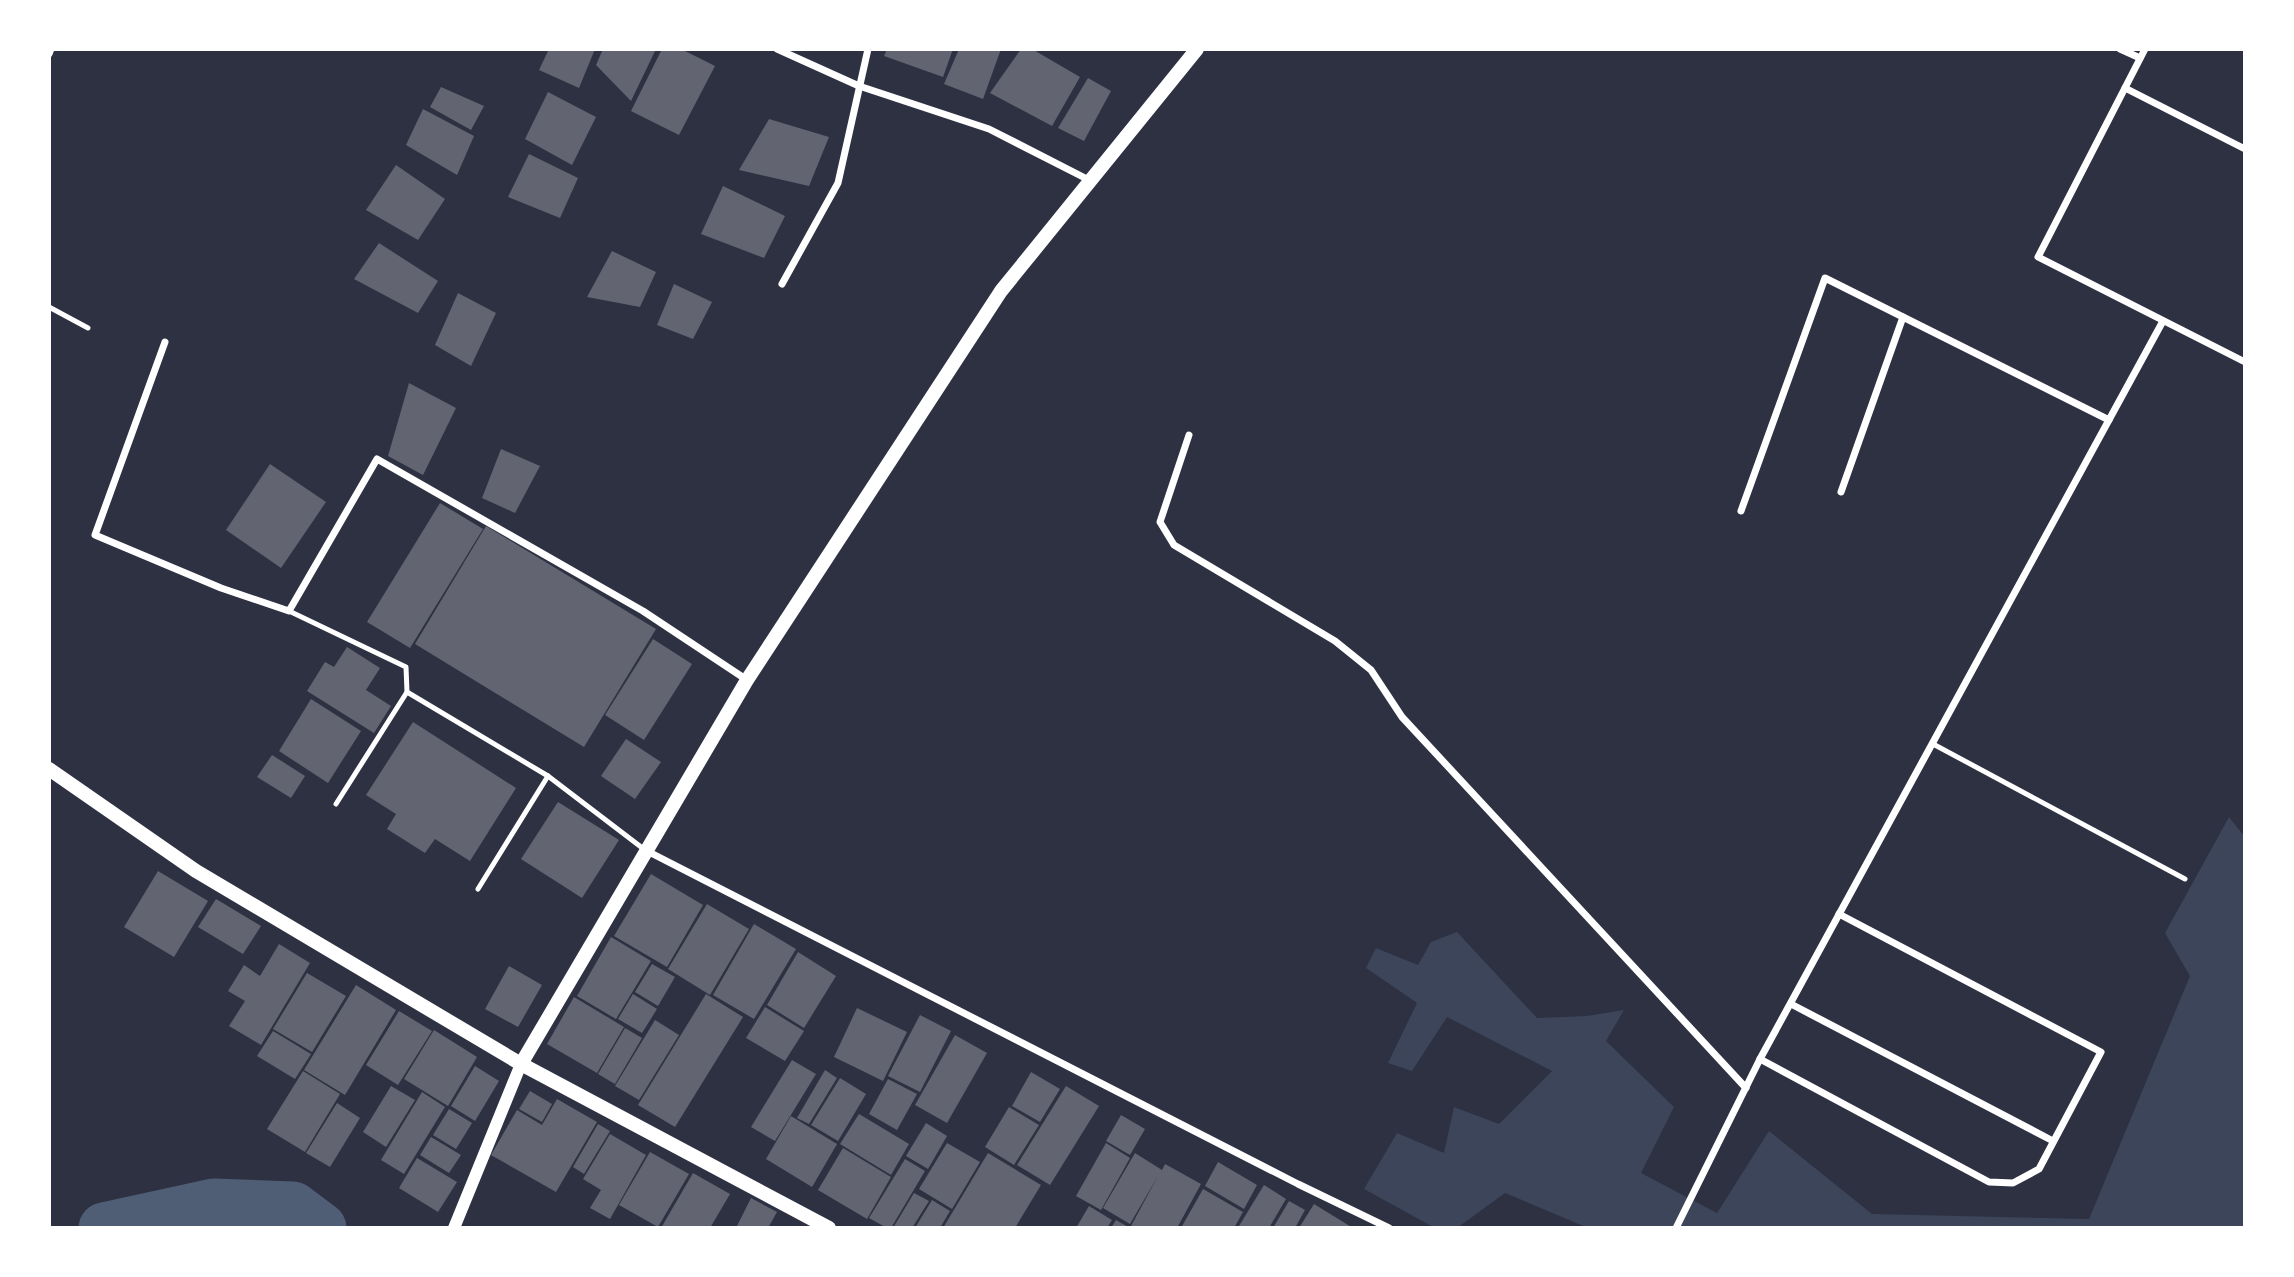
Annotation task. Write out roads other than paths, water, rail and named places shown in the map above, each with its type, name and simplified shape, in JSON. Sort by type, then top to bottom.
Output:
[{"type":"main road","points":[[521,1063],[747,680],[1001,292],[1196,49]]},
{"type":"main road","points":[[49,769],[196,871],[521,1063],[829,1228]]},
{"type":"street","points":[[49,54],[51,49]]},
{"type":"street","points":[[777,49],[859,86],[989,129],[1089,180]]},
{"type":"street","points":[[782,284],[838,183],[869,49]]},
{"type":"street","points":[[2120,49],[2140,58]]},
{"type":"street","points":[[2145,49],[2038,257],[2245,362]]},
{"type":"street","points":[[2125,88],[2245,149]]},
{"type":"street","points":[[1741,511],[1825,278],[2109,420]]},
{"type":"street","points":[[1842,492],[1903,317]]},
{"type":"street","points":[[1676,1228],[1760,1059],[2163,321]]},
{"type":"street","points":[[165,342],[95,535],[221,588],[289,611],[377,459],[643,611],[747,680]]},
{"type":"street","points":[[1189,435],[1160,522],[1174,545],[1335,641],[1371,670],[1402,717],[1746,1088]]},
{"type":"street","points":[[645,850],[1285,1178],[1389,1228]]},
{"type":"street","points":[[1760,1059],[1989,1182],[2013,1183],[2039,1169],[2101,1052],[1839,914]]},
{"type":"street","points":[[1791,1004],[2053,1141]]},
{"type":"street","points":[[454,1228],[521,1063]]},
{"type":"lane","points":[[49,307],[88,328]]},
{"type":"lane","points":[[289,611],[406,667],[407,692],[336,804]]},
{"type":"lane","points":[[407,692],[548,776],[645,850]]},
{"type":"lane","points":[[1933,744],[2185,879]]},
{"type":"lane","points":[[478,889],[548,776]]},
{"type":"waterway","points":[[104,1228],[214,1204],[293,1207],[321,1228]]}]
